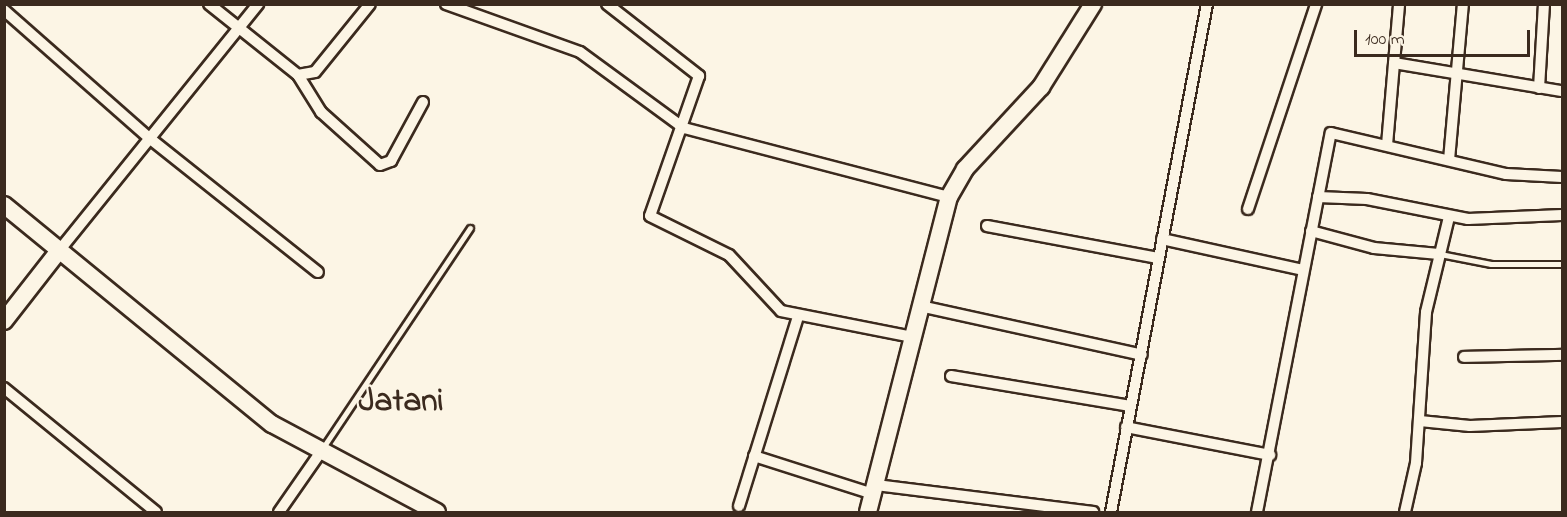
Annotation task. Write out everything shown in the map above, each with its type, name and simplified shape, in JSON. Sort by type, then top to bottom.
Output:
[{"type":"street","points":[[209,4],[298,75],[316,106],[380,165],[391,161],[423,102]]},
{"type":"street","points":[[4,321],[148,137],[240,30],[258,4]]},
{"type":"street","points":[[298,75],[315,72],[370,4]]},
{"type":"street","points":[[446,4],[580,52],[661,116],[684,128],[949,197]]},
{"type":"street","points":[[607,4],[697,71],[684,128],[650,216],[729,255],[766,300],[798,316],[912,337]]},
{"type":"street","points":[[868,513],[949,197],[964,169],[1041,87],[1093,4]]},
{"type":"street","points":[[1111,513],[1207,4]]},
{"type":"street","points":[[1248,209],[1316,4]]},
{"type":"street","points":[[1388,145],[1398,4]]},
{"type":"street","points":[[1449,160],[1463,4]]},
{"type":"street","points":[[1539,88],[1544,4]]},
{"type":"street","points":[[4,10],[148,137],[318,272]]},
{"type":"street","points":[[1394,63],[1563,91]]},
{"type":"street","points":[[1257,513],[1331,133],[1527,178],[1563,177]]},
{"type":"street","points":[[1318,197],[1395,204],[1449,217],[1563,215]]},
{"type":"street","points":[[4,205],[58,252],[272,424],[320,453],[437,513]]},
{"type":"street","points":[[1405,513],[1420,421],[1426,312],[1438,254],[1449,217]]},
{"type":"street","points":[[987,226],[1158,258]]},
{"type":"street","points":[[1311,231],[1374,248],[1438,254]]},
{"type":"street","points":[[1162,239],[1303,270]]},
{"type":"street","points":[[920,306],[1142,355]]},
{"type":"street","points":[[739,506],[798,316]]},
{"type":"street","points":[[1464,357],[1563,355]]},
{"type":"street","points":[[951,376],[1131,406]]},
{"type":"street","points":[[4,388],[156,513]]},
{"type":"street","points":[[1420,421],[1470,426],[1563,422]]},
{"type":"street","points":[[1126,427],[1270,455]]},
{"type":"street","points":[[279,513],[320,453]]},
{"type":"street","points":[[754,456],[874,490],[1093,513]]},
{"type":"lane","points":[[320,453],[470,228]]},
{"type":"lane","points":[[1438,254],[1491,264],[1563,264]]},
{"type":"district","name":"Jatani","points":[[401,403]]}]
